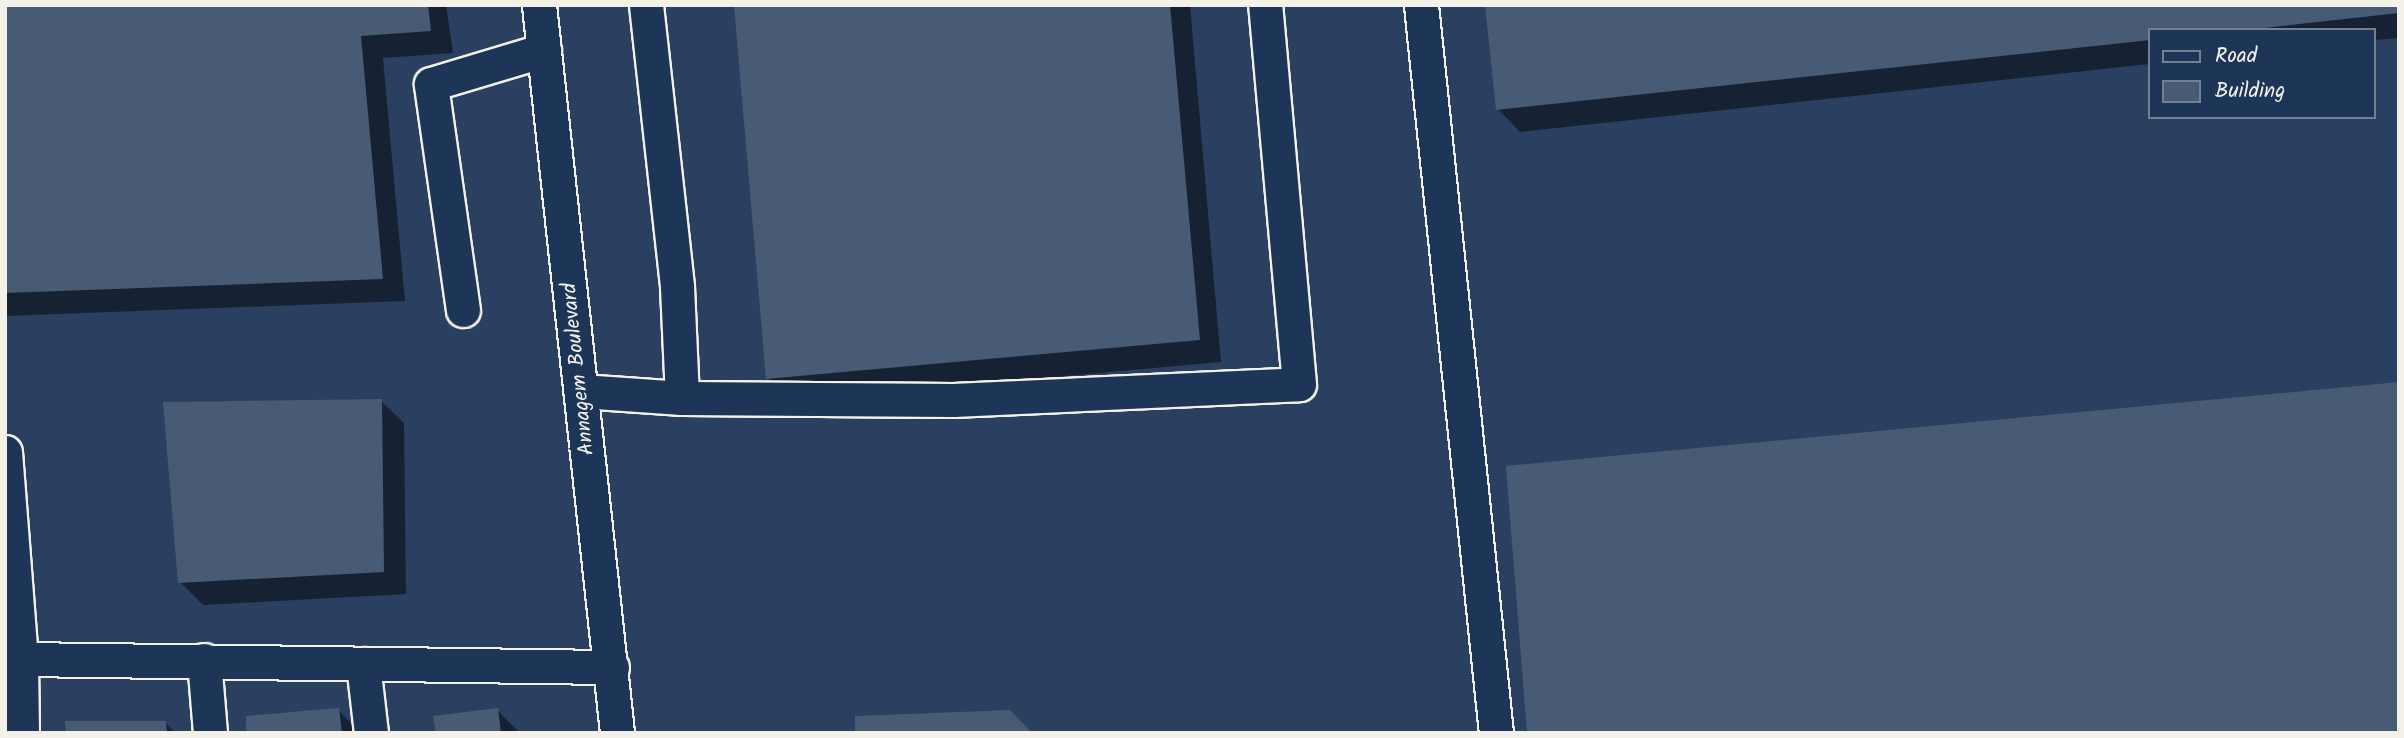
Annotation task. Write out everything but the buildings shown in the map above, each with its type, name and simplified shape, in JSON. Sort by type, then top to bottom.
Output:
[{"type":"street","name":"Annagem Boulevard","points":[[539,5],[617,733]]},
{"type":"street","points":[[646,5],[677,287],[682,398]]},
{"type":"street","points":[[581,390],[682,398],[953,400],[1298,384],[1265,5]]},
{"type":"street","points":[[1421,5],[1496,733]]},
{"type":"street","points":[[463,310],[431,84],[544,50]]},
{"type":"street","points":[[5,452],[20,659],[22,733]]},
{"type":"street","points":[[20,659],[612,667]]},
{"type":"street","points":[[204,660],[210,733]]},
{"type":"street","points":[[363,664],[371,733]]},
{"type":"shaded area","points":[[5,5],[2399,5],[2399,733],[5,733]]}]
